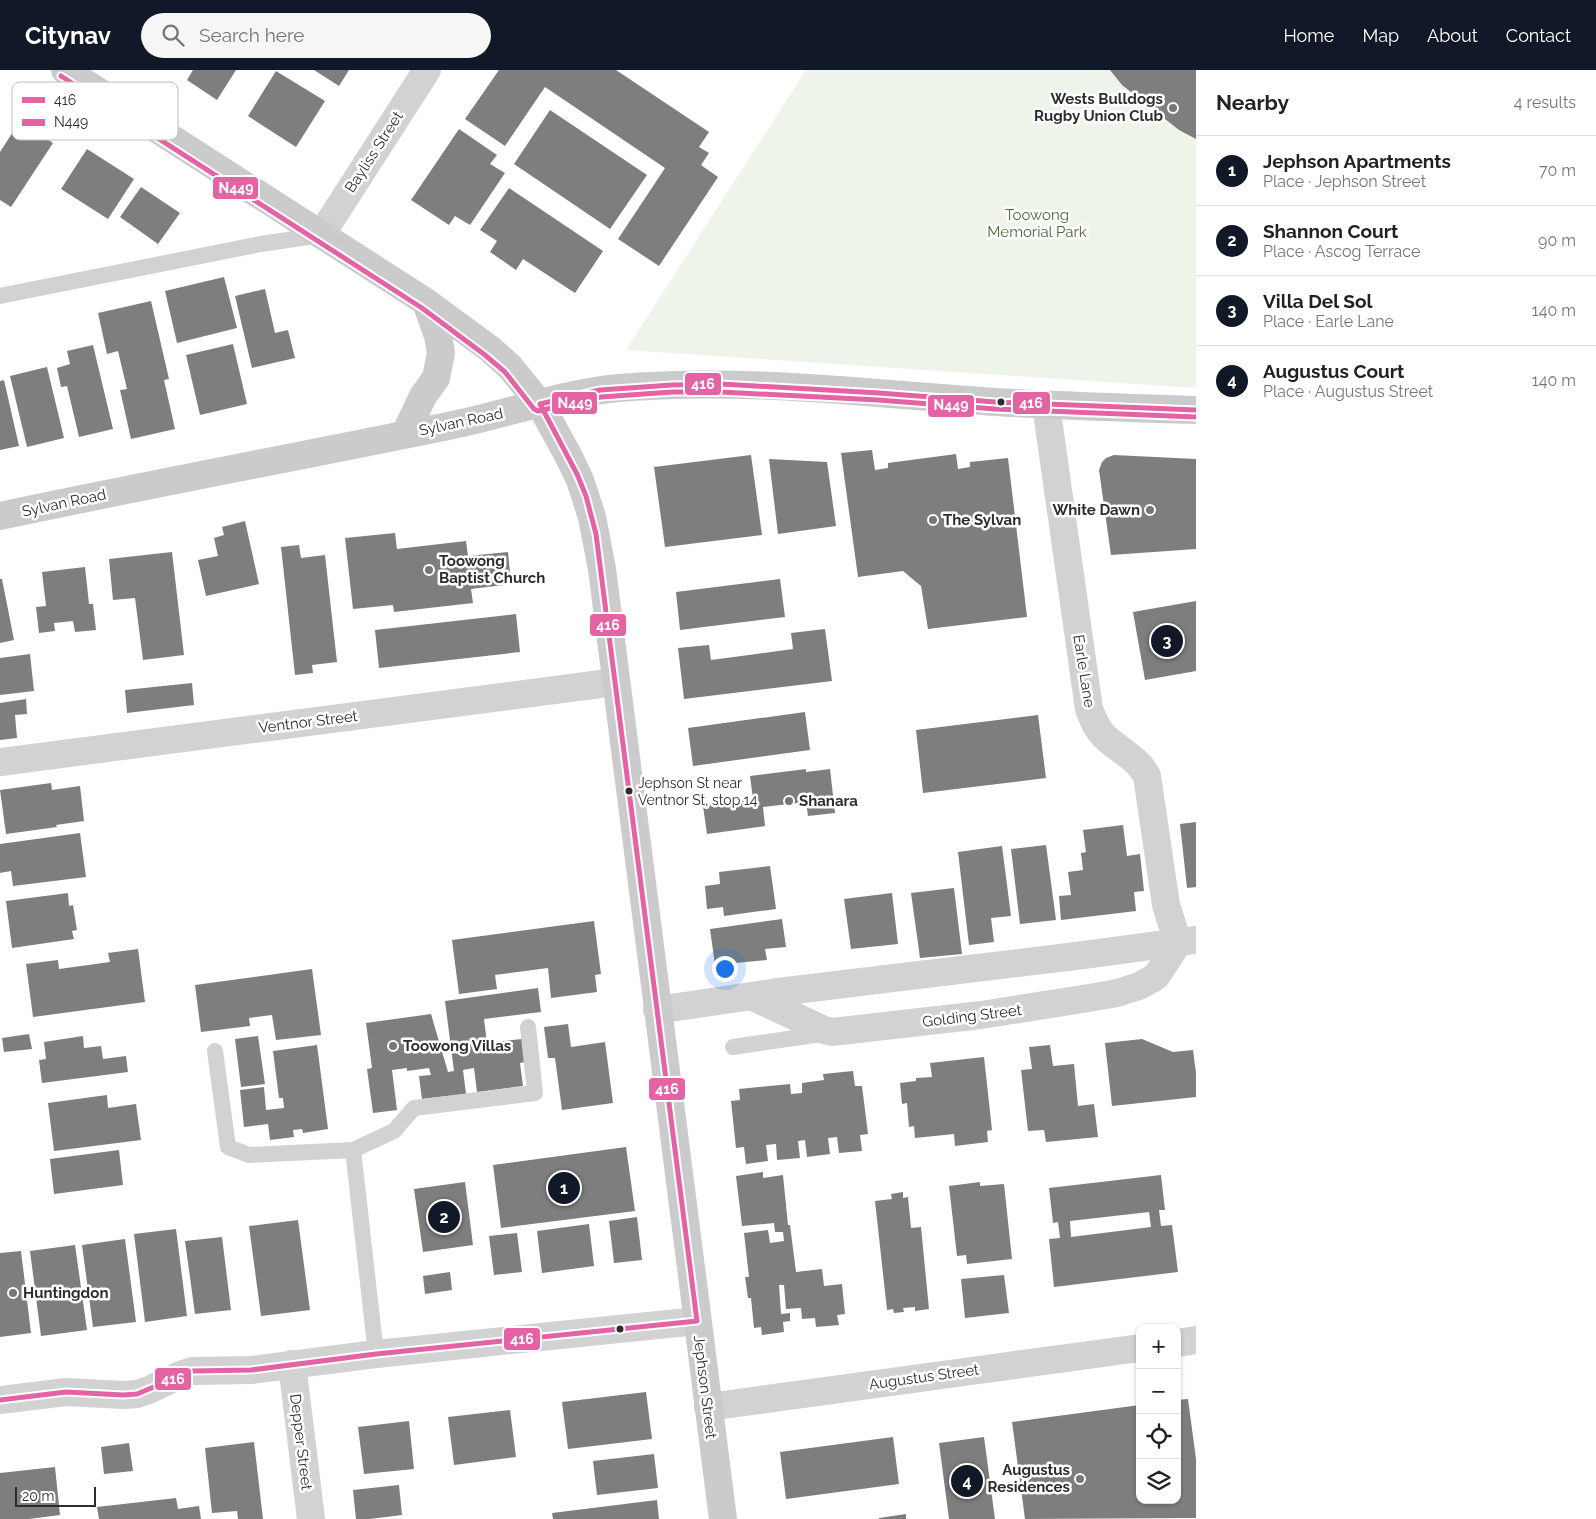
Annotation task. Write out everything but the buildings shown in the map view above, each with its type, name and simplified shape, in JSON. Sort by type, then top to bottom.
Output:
[{"type":"main road","name":"Jephson Street","points":[[65,70],[84,82]]},
{"type":"main road","name":"Jephson Street","points":[[174,140],[426,302],[494,352],[510,366],[540,404],[580,480],[592,517],[602,568],[723,1519]]},
{"type":"main road","points":[[405,434],[423,396],[436,378],[441,353],[438,336],[426,302]]},
{"type":"main road","name":"Sylvan Road","points":[[0,516],[456,425],[607,390],[672,385],[721,384],[1046,405],[1196,410]]},
{"type":"street","name":"Bayliss Street","points":[[321,235],[427,70]]},
{"type":"street","name":"Earle Lane","points":[[1046,405],[1089,709],[1095,725],[1104,737],[1137,762],[1148,776],[1166,905],[1187,941]]},
{"type":"street","name":"Ventnor Street","points":[[0,762],[616,682]]},
{"type":"street","points":[[657,1010],[751,996],[1187,941]]},
{"type":"street","name":"Golding Street","points":[[751,996],[828,1032],[982,1015],[1117,992],[1139,986],[1152,980],[1187,941]]},
{"type":"street","points":[[0,1400],[66,1392],[136,1394],[192,1371],[251,1370],[376,1354],[697,1321]]},
{"type":"street","points":[[1181,1342],[1196,1340]]},
{"type":"street","name":"Augustus Street","points":[[708,1407],[1136,1349]]},
{"type":"street","name":"Depper Street","points":[[292,1364],[311,1519]]},
{"type":"lane","points":[[0,296],[261,244],[321,235]]},
{"type":"lane","points":[[215,1051],[228,1147],[249,1155],[352,1150],[394,1131],[414,1108],[535,1093],[528,1027]]},
{"type":"lane","points":[[733,1048],[837,1032]]},
{"type":"lane","points":[[352,1150],[376,1354]]},
{"type":"green space","name":"Toowong Memorial Park","points":[[806,70],[1196,70],[1196,388],[626,350]]},
{"type":"transit line","name":"N449","points":[[61,76],[70,82]]},
{"type":"transit line","name":"N449","points":[[161,140],[422,308],[505,372],[534,409],[538,411],[601,397],[672,392],[721,392],[878,400],[995,409],[1196,417]]},
{"type":"transit line","name":"416","points":[[540,404],[600,390],[721,384],[995,402],[1196,410]]},
{"type":"transit line","name":"416","points":[[540,404],[577,474],[586,496],[596,534],[697,1321]]},
{"type":"transit line","name":"416","points":[[0,1400],[66,1392],[137,1394],[192,1371],[251,1370],[376,1354],[697,1321]]},
{"type":"place","name":"Wests Bulldogs Rugby Union Club","points":[[1173,108]]},
{"type":"place","name":"White Dawn","points":[[1150,510]]},
{"type":"place","name":"The Sylvan","points":[[933,520]]},
{"type":"place","name":"Toowong Baptist Church","points":[[429,570]]},
{"type":"place","name":"Villa Del Sol","points":[[1167,641]]},
{"type":"place","name":"Jephson St near Ventnor St, stop 14","points":[[629,791]]},
{"type":"place","name":"Shanara","points":[[789,801]]},
{"type":"place","name":"Toowong Villas","points":[[393,1046]]},
{"type":"place","name":"Jephson Apartments","points":[[564,1188]]},
{"type":"place","name":"Shannon Court","points":[[444,1217]]},
{"type":"place","name":"Huntingdon","points":[[13,1293]]},
{"type":"place","name":"Augustus Residences","points":[[1080,1479]]},
{"type":"place","name":"Augustus Court","points":[[967,1481]]}]
